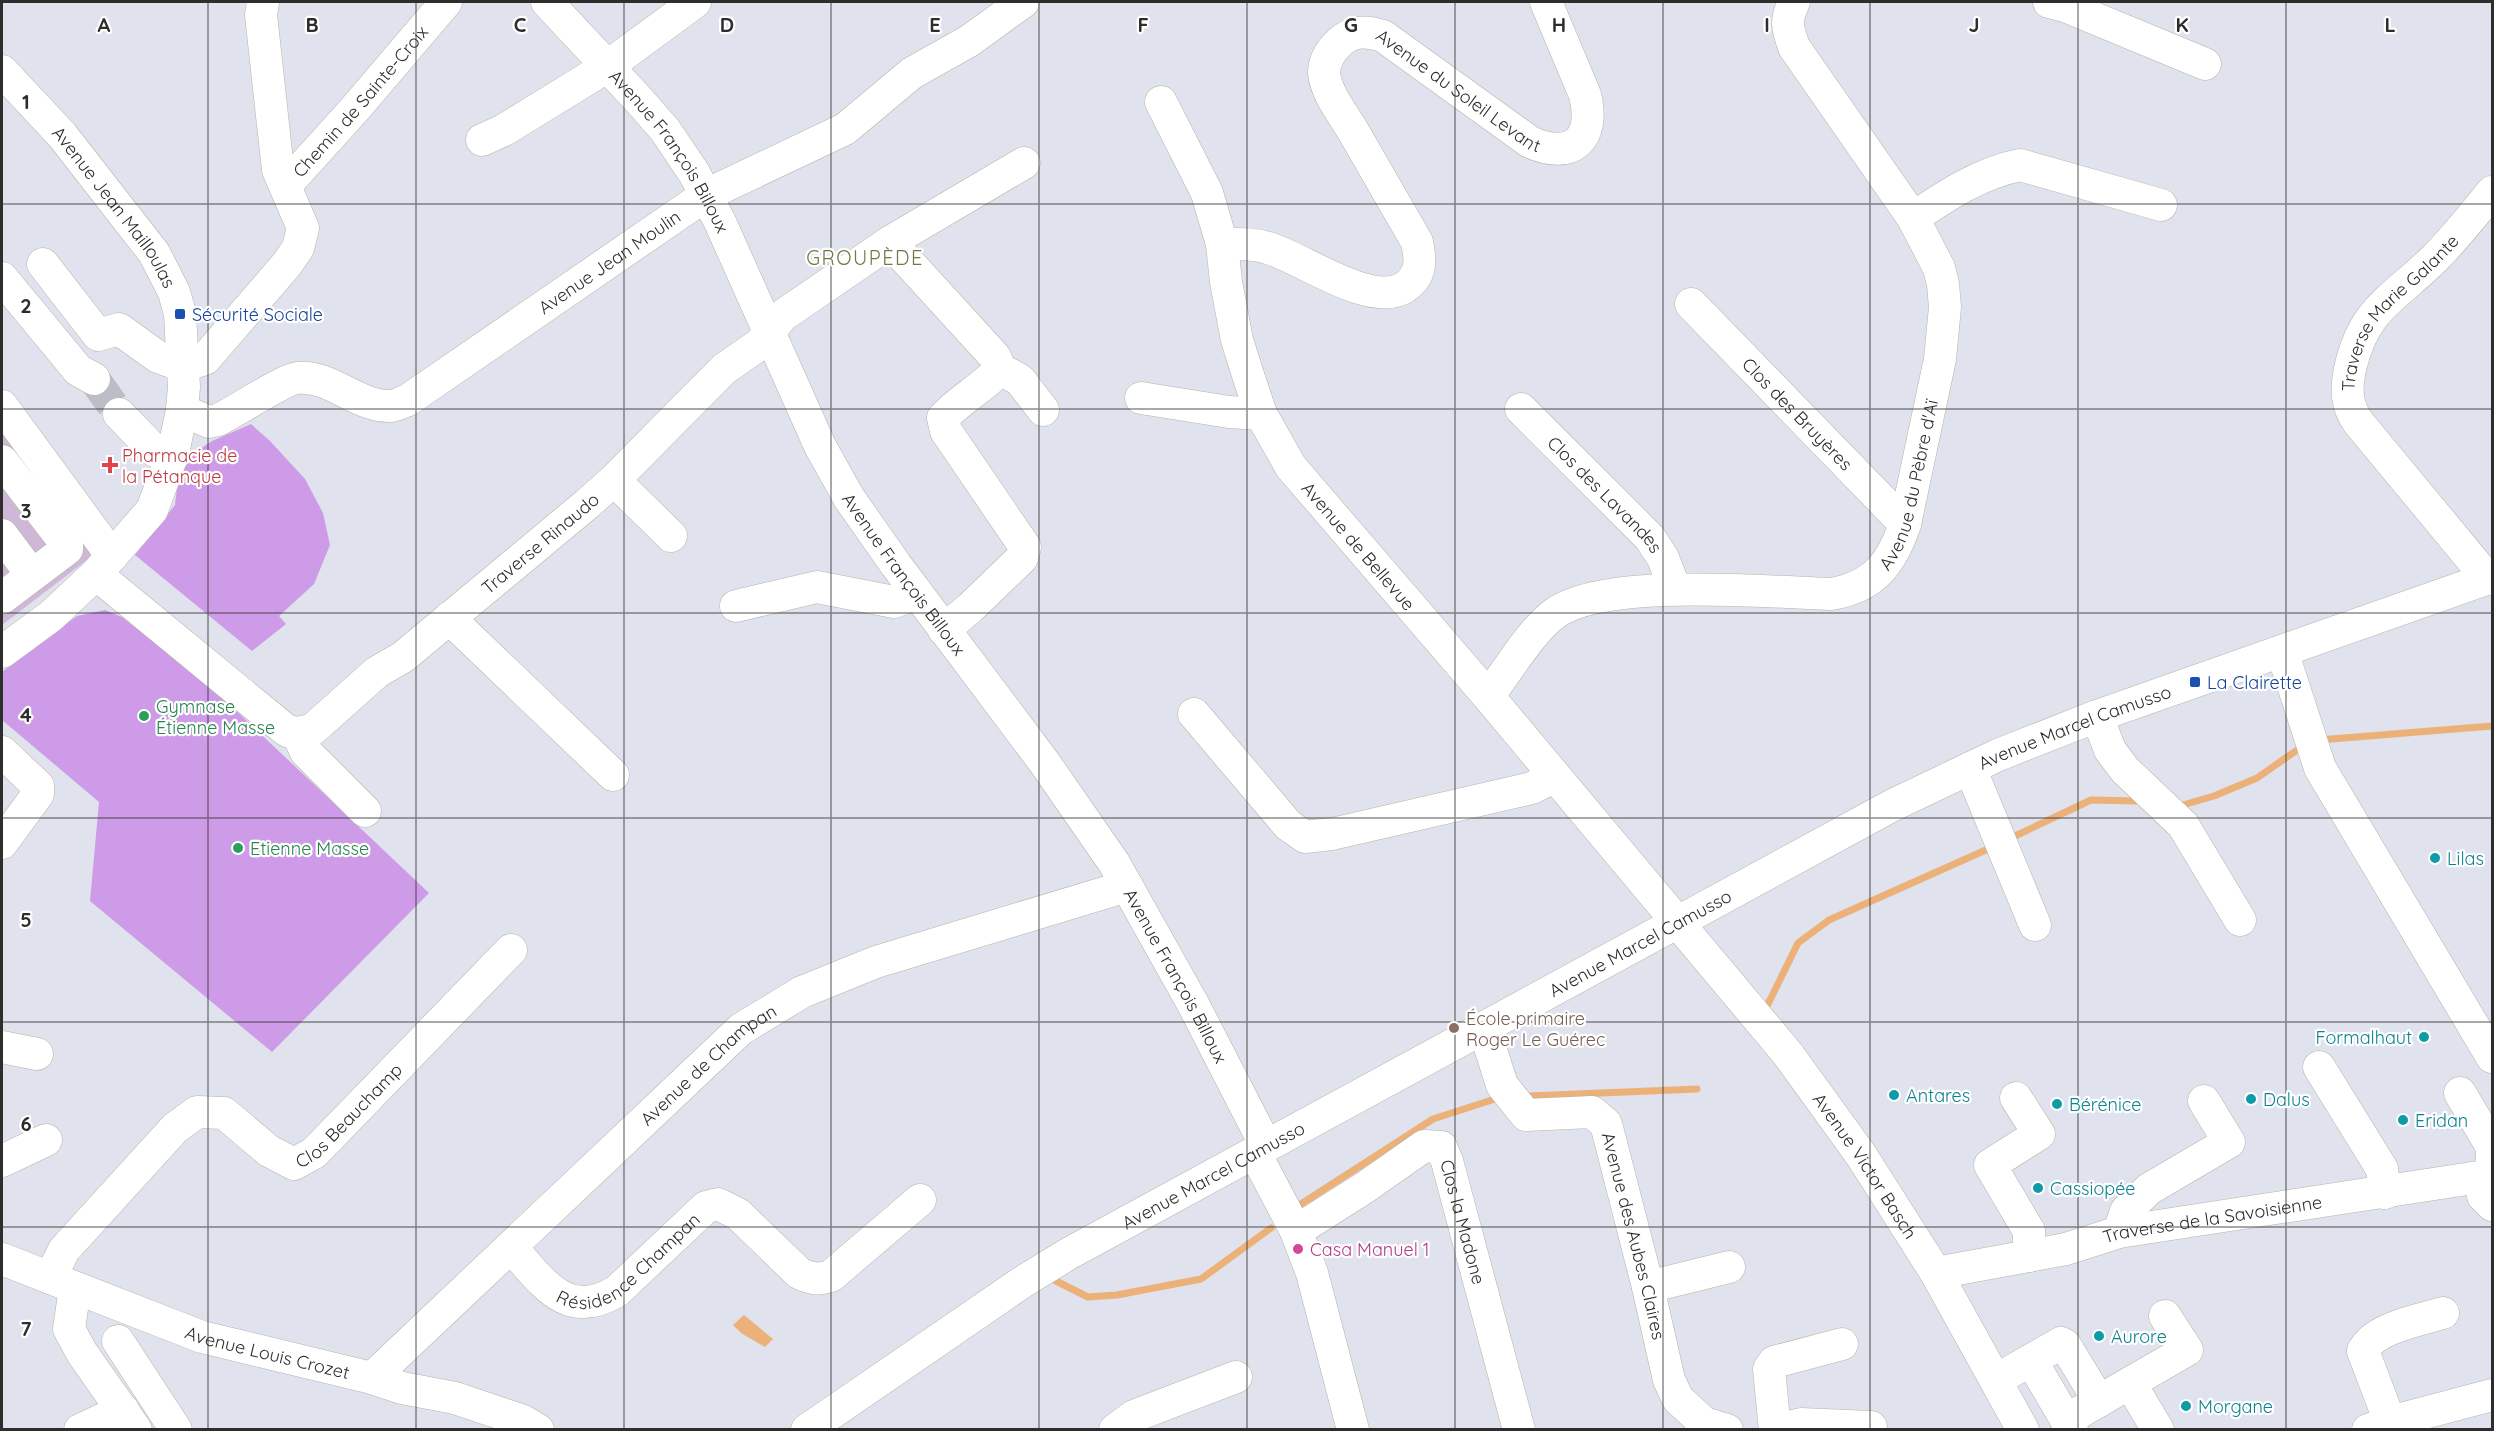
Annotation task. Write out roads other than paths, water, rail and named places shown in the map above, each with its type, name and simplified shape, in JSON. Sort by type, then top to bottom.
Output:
[{"type":"street","points":[[263,2],[261,15],[278,170],[286,185]]},
{"type":"street","name":"Chemin de Sainte-Croix","points":[[183,366],[205,359],[298,248],[303,228],[286,185],[354,110],[446,2]]},
{"type":"street","name":"Avenue François Billoux","points":[[547,2],[665,130],[706,195],[820,446],[849,498],[944,630],[1044,762],[1114,863],[1127,886],[1192,1004],[1261,1150],[1296,1231],[1312,1273],[1353,1430]]},
{"type":"street","points":[[482,140],[504,130],[608,66],[695,2]]},
{"type":"street","name":"Avenue Jean Moulin","points":[[182,410],[209,422],[218,420],[294,378],[321,381],[376,404],[392,406],[408,400],[706,195],[845,129],[912,73],[969,41],[1023,2]]},
{"type":"street","name":"Avenue du Soleil Levant","points":[[1222,244],[1251,244],[1269,248],[1367,291],[1389,293],[1400,290],[1412,282],[1418,273],[1420,259],[1418,242],[1336,102],[1324,74],[1327,58],[1332,49],[1344,38],[1354,33],[1369,32],[1383,36],[1530,142],[1551,149],[1565,149],[1577,142],[1585,132],[1589,121],[1588,109],[1585,95],[1546,2]]},
{"type":"street","name":"Avenue du Pèbre d'Aï","points":[[1488,696],[1539,627],[1556,612],[1576,603],[1610,595],[1675,589],[1831,594],[1848,591],[1883,569],[1897,546],[1905,524],[1940,359],[1945,307],[1939,268],[1913,218],[1794,47],[1787,27],[1794,2]]},
{"type":"street","points":[[2049,2],[2065,6],[2205,64]]},
{"type":"street","name":"Avenue Jean Mailloulas","points":[[2,71],[62,135],[154,253],[174,292],[180,315],[183,366],[182,410],[173,453],[152,510],[104,565],[51,616],[2,652]]},
{"type":"street","name":"Avenue de Bellevue","points":[[1161,102],[1202,180],[1222,244],[1226,282],[1237,340],[1261,414],[1274,439],[1304,484],[1488,696],[1678,923]]},
{"type":"street","name":"Traverse Rinaudo","points":[[297,733],[312,730],[377,672],[403,657],[614,480],[724,369],[760,344],[782,316],[890,242],[1024,163]]},
{"type":"street","points":[[1913,218],[1978,178],[2001,168],[2020,165],[2161,205]]},
{"type":"street","name":"Traverse Marie Galante","points":[[2490,578],[2358,422],[2350,411],[2346,388],[2360,334],[2371,316],[2389,297],[2433,260],[2493,192]]},
{"type":"street","points":[[890,242],[995,357],[1000,369],[1020,380],[1043,410]]},
{"type":"street","points":[[43,264],[98,335],[119,329],[158,357],[183,366]]},
{"type":"street","points":[[2,278],[78,370],[94,379]]},
{"type":"street","name":"Clos des Bruyères","points":[[1691,304],[1905,524]]},
{"type":"street","points":[[944,630],[970,609],[1022,558],[1025,547],[946,431],[943,418],[954,406],[989,381],[1000,369]]},
{"type":"street","points":[[1141,398],[1229,412],[1261,414]]},
{"type":"street","points":[[2,406],[104,565],[288,732],[297,733],[306,753],[365,811]]},
{"type":"street","name":"Clos des Lavandes","points":[[1521,409],[1650,538],[1663,558],[1675,589]]},
{"type":"street","points":[[119,414],[155,451],[173,453]]},
{"type":"street","points":[[2,461],[67,543],[67,549],[2,598]]},
{"type":"street","points":[[614,480],[671,536]]},
{"type":"street","points":[[2,484],[59,555]]},
{"type":"street","points":[[2,536],[32,575]]},
{"type":"street","name":"Avenue Marcel Camusso","points":[[807,1430],[1030,1277],[1089,1242],[1893,805],[1998,755],[2097,716],[2490,578]]},
{"type":"street","points":[[736,606],[817,587],[894,602],[917,593]]},
{"type":"street","points":[[449,618],[613,775]]},
{"type":"street","points":[[2282,651],[2320,768],[2493,1057]]},
{"type":"street","points":[[1194,714],[1288,825],[1305,837],[1332,834],[1532,788],[1555,776]]},
{"type":"street","points":[[2097,716],[2110,750],[2125,770],[2183,825],[2240,920]]},
{"type":"street","points":[[2,752],[38,786],[38,794],[2,843]]},
{"type":"street","points":[[1970,768],[2035,925]]},
{"type":"street","name":"Avenue de Champan","points":[[372,1378],[741,1029],[802,992],[876,962],[1127,886]]},
{"type":"street","name":"Avenue Victor Basch","points":[[1678,923],[1787,1053],[1861,1155],[1936,1273],[2024,1430]]},
{"type":"street","name":"Clos Beauchamp","points":[[62,1283],[64,1250],[175,1128],[196,1112],[224,1113],[269,1151],[294,1164],[314,1153],[511,950]]},
{"type":"street","name":"Avenue des Aubes Claires","points":[[1484,1028],[1502,1085],[1526,1115],[1592,1112],[1606,1124],[1648,1287],[1669,1380],[1678,1399],[1704,1423],[1727,1430]]},
{"type":"street","points":[[2,1047],[38,1054]]},
{"type":"street","points":[[2319,1067],[2382,1169],[2385,1193]]},
{"type":"street","points":[[2460,1093],[2492,1147],[2490,1183]]},
{"type":"street","points":[[2016,1098],[2039,1134],[1990,1165],[2029,1232],[2029,1256]]},
{"type":"street","points":[[2120,1232],[2126,1211],[2149,1189],[2229,1142],[2204,1101]]},
{"type":"street","points":[[2,1161],[46,1140]]},
{"type":"street","name":"Clos la Madone","points":[[1296,1231],[1424,1146],[1441,1147],[1447,1161],[1519,1430]]},
{"type":"street","name":"Traverse de la Savoisienne","points":[[1936,1273],[2066,1249],[2120,1232],[2385,1193],[2490,1183]]},
{"type":"street","name":"Résidence Champan","points":[[511,1247],[554,1294],[569,1301],[585,1303],[602,1299],[617,1291],[706,1208],[718,1204],[738,1214],[799,1273],[809,1278],[820,1279],[831,1276],[920,1200]]},
{"type":"street","name":"Avenue Louis Crozet","points":[[2,1259],[202,1336],[372,1378],[402,1388],[454,1398],[523,1421],[538,1430]]},
{"type":"street","points":[[1648,1287],[1729,1267]]},
{"type":"street","points":[[62,1283],[69,1329],[82,1353],[130,1420],[80,1430]]},
{"type":"street","points":[[2442,1312],[2384,1332],[2368,1340],[2363,1351],[2379,1426],[2493,1395]]},
{"type":"street","points":[[2031,1360],[2069,1425],[2099,1401],[2187,1350],[2166,1316]]},
{"type":"street","points":[[118,1341],[176,1430]]},
{"type":"street","points":[[1996,1380],[2061,1343],[2065,1345],[2099,1401]]},
{"type":"street","points":[[1842,1344],[1774,1362],[1769,1369],[1775,1430],[1801,1424],[1871,1427]]},
{"type":"street","points":[[1115,1430],[1134,1416],[1236,1377]]},
{"type":"street","points":[[2130,1383],[2158,1430]]},
{"type":"waterway","points":[[2319,740],[2492,726]]},
{"type":"waterway","points":[[2183,805],[2214,796],[2257,778],[2300,748]]},
{"type":"waterway","points":[[2015,836],[2091,800],[2137,801]]},
{"type":"waterway","points":[[1767,1006],[1798,943],[1829,920],[1988,849]]},
{"type":"waterway","points":[[1530,1096],[1697,1089]]},
{"type":"waterway","points":[[1301,1204],[1433,1119],[1498,1098]]},
{"type":"waterway","points":[[1056,1281],[1088,1297],[1117,1295],[1201,1279],[1271,1228]]},
{"type":"tunnel","points":[[94,379],[119,414]]},
{"type":"place","name":"Sécurité Sociale","points":[[180,314]]},
{"type":"place","name":"Pharmacie de la Pétanque","points":[[110,465]]},
{"type":"place","name":"La Clairette","points":[[2195,682]]},
{"type":"place","name":"Gymnase Étienne Masse","points":[[144,716]]},
{"type":"place","name":"Etienne Masse","points":[[238,848]]},
{"type":"place","name":"Lilas","points":[[2435,858]]},
{"type":"place","name":"École primaire Roger Le Guérec","points":[[1454,1028]]},
{"type":"place","name":"Formalhaut","points":[[2424,1037]]},
{"type":"place","name":"Antares","points":[[1894,1095]]},
{"type":"place","name":"Dalus","points":[[2251,1099]]},
{"type":"place","name":"Bérénice","points":[[2057,1104]]},
{"type":"place","name":"Eridan","points":[[2403,1120]]},
{"type":"place","name":"Cassiopée","points":[[2038,1188]]},
{"type":"place","name":"Casa Manuel 1","points":[[1298,1249]]},
{"type":"place","name":"Aurore","points":[[2099,1336]]},
{"type":"place","name":"Morgane","points":[[2186,1406]]},
{"type":"district","name":"GROUPÈDE","points":[[865,257]]}]
